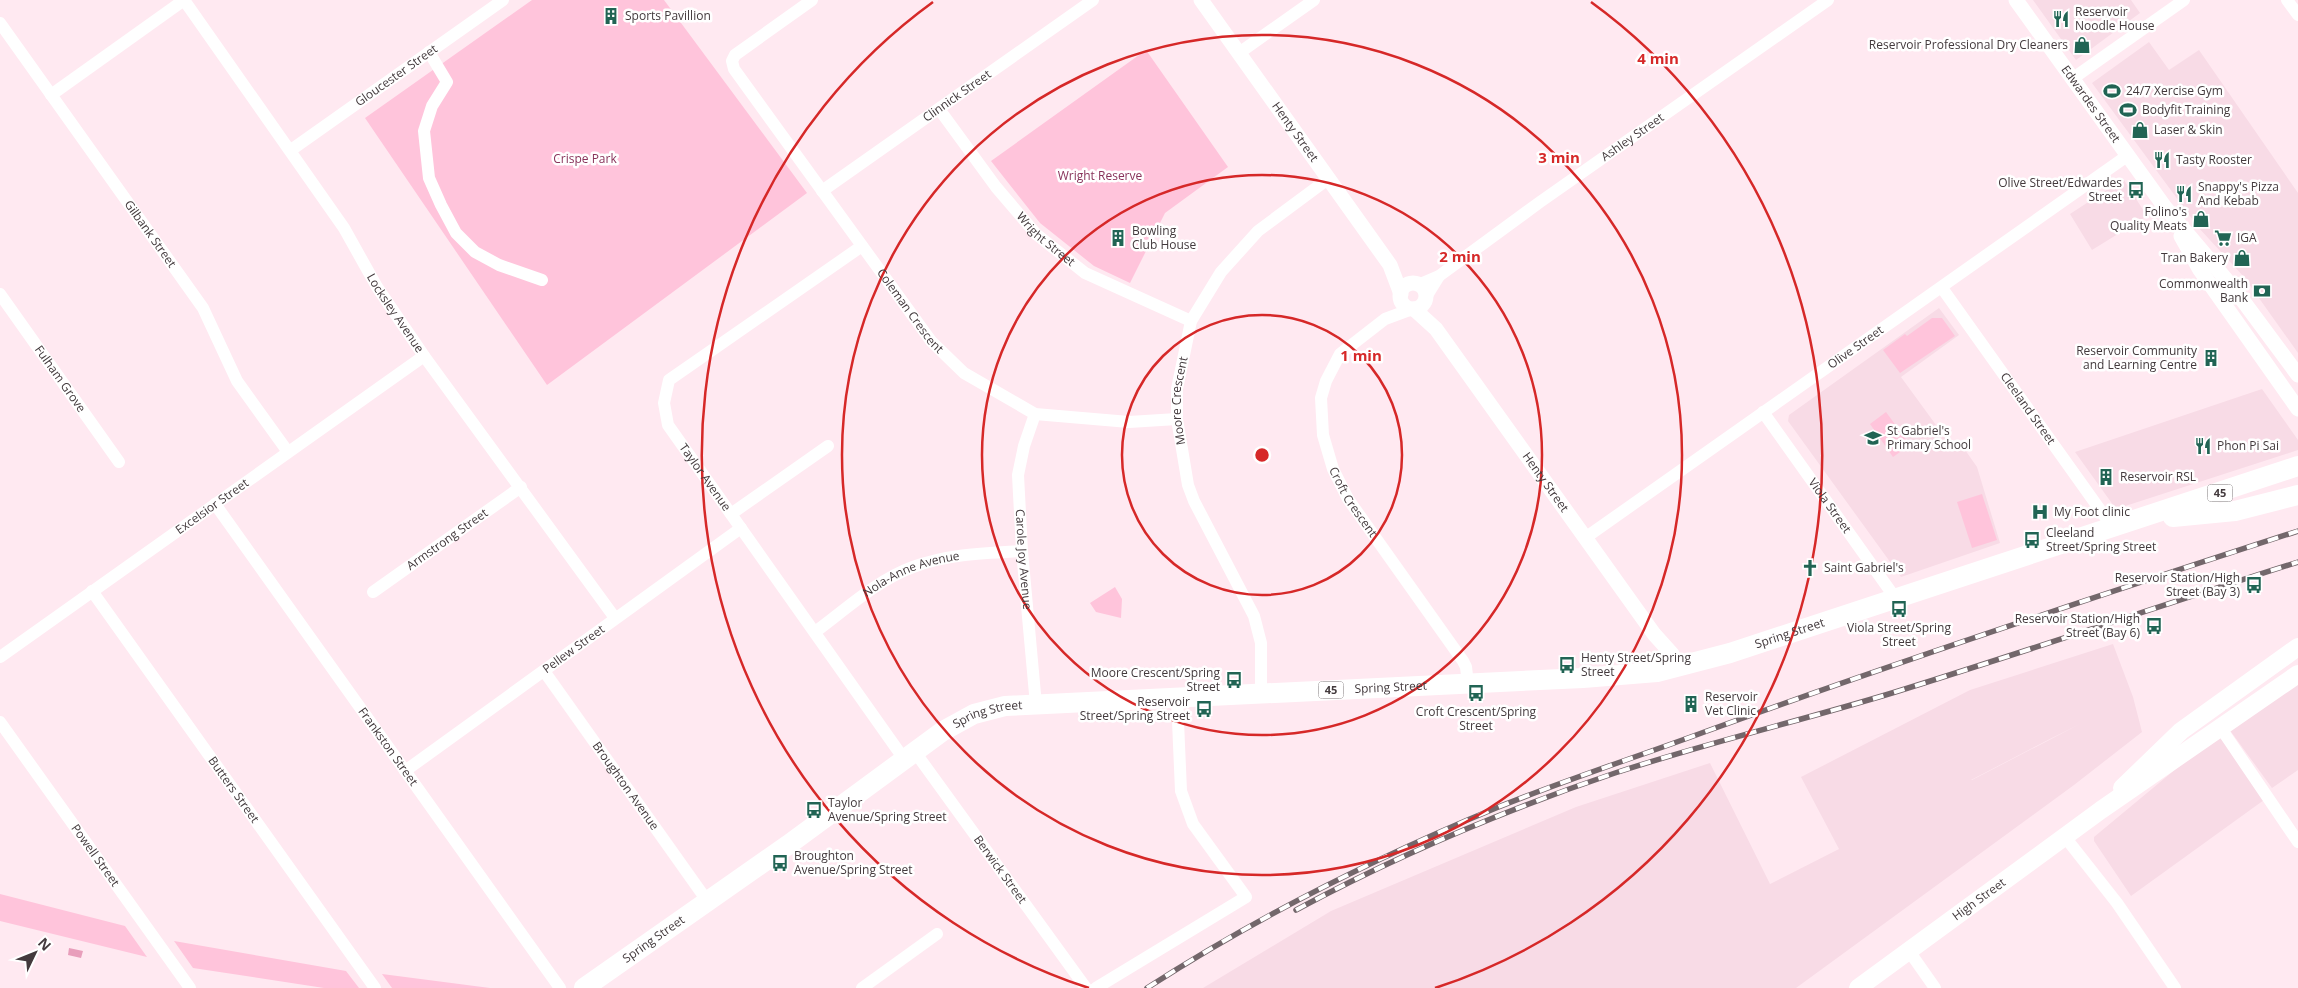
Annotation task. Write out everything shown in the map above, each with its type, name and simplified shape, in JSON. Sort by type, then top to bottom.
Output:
[{"type":"main road","name":"Spring Street","points":[[2212,505],[2298,466]]},
{"type":"main road","name":"Spring Street","points":[[584,988],[708,902],[943,731],[974,714],[1005,706],[1623,676],[1670,669],[1730,653],[2141,519],[2212,505],[2298,495]]},
{"type":"main road","name":"High Street","points":[[2101,810],[2169,741],[2205,712],[2298,647]]},
{"type":"main road","name":"High Street","points":[[1858,988],[2101,810],[2298,674]]},
{"type":"main road","points":[[2169,741],[2178,758]]},
{"type":"street","points":[[51,95],[184,0]]},
{"type":"street","name":"Locksley Avenue","points":[[184,0],[344,228],[377,287],[424,356],[615,618]]},
{"type":"street","name":"Gloucester Street","points":[[291,150],[502,0]]},
{"type":"street","name":"Coleman Crescent","points":[[812,0],[735,55],[732,61],[734,69],[930,341],[964,373],[1035,414],[1129,422],[1177,419]]},
{"type":"street","name":"Clinnick Street","points":[[822,191],[1093,0]]},
{"type":"street","name":"Henty Street","points":[[1201,0],[1328,179],[1390,264],[1418,298],[1436,329],[1654,634],[1661,656],[1670,669]]},
{"type":"street","points":[[1239,53],[1314,0]]},
{"type":"street","name":"Ashley Street","points":[[1418,298],[1439,276],[1540,202],[1828,0]]},
{"type":"street","name":"Edwardes Street","points":[[2016,0],[2164,206],[2236,290],[2298,375]]},
{"type":"street","points":[[2072,79],[2184,0]]},
{"type":"street","points":[[2287,0],[2298,15]]},
{"type":"street","name":"Gilbank Street","points":[[0,23],[203,308],[237,382],[288,452]]},
{"type":"street","points":[[429,52],[447,82],[432,106],[424,131],[428,178],[441,205],[456,233],[475,252],[499,265],[542,280]]},
{"type":"street","name":"Wright Street","points":[[939,109],[996,187],[1036,234],[1085,273],[1190,320]]},
{"type":"street","name":"Olive Street","points":[[1585,538],[2128,156]]},
{"type":"street","name":"Moore Crescent","points":[[1261,694],[1261,643],[1254,616],[1194,501],[1188,485],[1177,419],[1177,389],[1190,320],[1221,272],[1258,231],[1328,179]]},
{"type":"street","name":"Edwardes Street","points":[[2164,206],[2200,270],[2298,409]]},
{"type":"street","name":"Taylor Avenue","points":[[862,246],[669,380],[664,403],[668,425],[815,632],[909,756]]},
{"type":"street","name":"Henty Street","points":[[1390,264],[1401,296]]},
{"type":"street","points":[[1401,296],[1405,287],[1418,298]]},
{"type":"street","name":"Cleeland Street","points":[[1942,288],[2113,528]]},
{"type":"street","name":"Fulham Grove","points":[[0,294],[120,462]]},
{"type":"street","name":"Croft Crescent","points":[[1385,318],[1401,296]]},
{"type":"street","name":"Croft Crescent","points":[[1418,298],[1385,318],[1340,354],[1321,398],[1323,435],[1332,469],[1339,483],[1463,661],[1468,684]]},
{"type":"street","name":"Excelsior Street","points":[[0,657],[424,356]]},
{"type":"street","name":"Viola Street","points":[[1764,412],[1896,599]]},
{"type":"street","name":"Carole Joy Avenue","points":[[1035,414],[1024,446],[1018,475],[1022,551],[1036,705]]},
{"type":"street","points":[[731,514],[828,446]]},
{"type":"street","name":"Armstrong Street","points":[[373,592],[521,487]]},
{"type":"street","name":"Frankston Street","points":[[215,504],[560,988]]},
{"type":"street","name":"Pellew Street","points":[[405,771],[740,528]]},
{"type":"street","name":"Nola-Anne Avenue","points":[[815,632],[880,584],[912,567],[955,555],[1022,551]]},
{"type":"street","name":"Butters Street","points":[[92,592],[375,988]]},
{"type":"street","name":"Broughton Avenue","points":[[544,671],[708,902]]},
{"type":"street","points":[[1096,988],[1246,897],[1193,824],[1181,791],[1177,698]]},
{"type":"street","name":"Powell Street","points":[[0,722],[190,988]]},
{"type":"street","points":[[2220,727],[2298,842]]},
{"type":"street","name":"Berwick Street","points":[[909,756],[1086,988]]},
{"type":"street","points":[[2068,834],[2092,861],[2094,872],[2175,988]]},
{"type":"street","points":[[862,988],[938,934]]},
{"type":"street","points":[[1909,951],[1935,988]]},
{"type":"shaded area","points":[[2033,0],[2131,0],[2140,13],[2076,60]]},
{"type":"shaded area","points":[[2149,42],[2169,70],[2199,50],[2298,193],[2298,353],[2244,277],[2198,227],[2092,83]]},
{"type":"shaded area","points":[[2124,180],[2147,216],[2092,250],[2070,214]]},
{"type":"shaded area","name":"St Gabriel's Primary School","points":[[1939,308],[1959,335],[1901,377],[1955,451],[1963,447],[1977,467],[2000,543],[1901,577],[1788,421],[1789,415]]},
{"type":"shaded area","points":[[2262,389],[2298,440],[2298,450],[2116,509],[2075,452]]},
{"type":"shaded area","points":[[2113,644],[2133,697],[2142,732],[2074,785],[1796,988],[1203,988],[1331,911],[1576,807],[1710,763],[1770,884],[1839,849],[1801,777],[1970,690]],"holes":[[[2080,724],[1972,780],[1971,780]]]},
{"type":"shaded area","points":[[2298,682],[2298,770],[2272,788],[2229,729]]},
{"type":"shaded area","points":[[2218,734],[2264,800],[2131,896],[2094,841],[2094,837]]},
{"type":"shaded area","points":[[69,948],[83,951],[81,958],[68,955]]},
{"type":"green space","name":"Crispe Park","points":[[532,0],[664,0],[807,193],[547,385],[365,118]]},
{"type":"green space","name":"Wright Reserve","points":[[1146,50],[1228,167],[1165,213],[1130,283],[1094,266],[1040,223],[991,161]]},
{"type":"green space","points":[[1932,318],[1942,318],[1955,336],[1900,373],[1883,350]]},
{"type":"green space","points":[[1886,412],[1910,445],[1893,457],[1870,424]]},
{"type":"green space","points":[[1982,494],[1997,540],[1972,548],[1957,502]]},
{"type":"green space","points":[[1115,587],[1122,599],[1121,618],[1096,612],[1090,603]]},
{"type":"green space","points":[[0,894],[125,926],[147,957],[0,921]]},
{"type":"green space","points":[[174,941],[346,971],[359,988],[324,988],[193,968]]},
{"type":"green space","points":[[382,974],[490,988],[392,988]]},
{"type":"railway","points":[[1147,988],[1231,937],[1317,890],[1406,847],[1496,808],[1575,778],[1928,653],[2298,531]]},
{"type":"railway","points":[[1296,910],[1413,852],[1493,818],[1574,787],[1684,752],[1892,693],[2298,562]]},
{"type":"place","name":"Sports Pavillion","points":[[611,16]]},
{"type":"place","name":"Reservoir Noodle House","points":[[2061,19]]},
{"type":"place","name":"Reservoir Professional Dry Cleaners","points":[[2082,45]]},
{"type":"place","name":"24/7 Xercise Gym","points":[[2112,91]]},
{"type":"place","name":"Bodyfit Training","points":[[2128,110]]},
{"type":"place","name":"Laser & Skin","points":[[2140,130]]},
{"type":"place","name":"Tasty Rooster","points":[[2162,160]]},
{"type":"place","name":"Olive Street/Edwardes Street","points":[[2136,190]]},
{"type":"place","name":"Snappy's Pizza And Kebab","points":[[2184,194]]},
{"type":"place","name":"Folino's Quality Meats","points":[[2201,219]]},
{"type":"place","name":"Bowling Club House","points":[[1118,238]]},
{"type":"place","name":"IGA","points":[[2223,238]]},
{"type":"place","name":"Tran Bakery","points":[[2242,258]]},
{"type":"place","name":"Commonwealth Bank","points":[[2262,291]]},
{"type":"place","name":"Reservoir Community and Learning Centre","points":[[2211,358]]},
{"type":"place","name":"St Gabriel's Primary School","points":[[1873,438]]},
{"type":"place","name":"Phon Pi Sai","points":[[2203,446]]},
{"type":"place","name":"Reservoir RSL","points":[[2106,477]]},
{"type":"place","name":"My Foot clinic","points":[[2040,512]]},
{"type":"place","name":"Cleeland Street/Spring Street","points":[[2032,540]]},
{"type":"place","name":"Saint Gabriel's","points":[[1810,568]]},
{"type":"place","name":"Reservoir Station/High Street (Bay 3)","points":[[2254,585]]},
{"type":"place","name":"Viola Street/Spring Street","points":[[1899,609]]},
{"type":"place","name":"Reservoir Station/High Street (Bay 6)","points":[[2154,626]]},
{"type":"place","name":"Henty Street/Spring Street","points":[[1567,665]]},
{"type":"place","name":"Moore Crescent/Spring Street","points":[[1234,680]]},
{"type":"place","name":"Croft Crescent/Spring Street","points":[[1476,693]]},
{"type":"place","name":"Reservoir Vet Clinic","points":[[1691,704]]},
{"type":"place","name":"Reservoir Street/Spring Street","points":[[1204,709]]},
{"type":"place","name":"Taylor Avenue/Spring Street","points":[[814,810]]},
{"type":"place","name":"Broughton Avenue/Spring Street","points":[[780,863]]}]
